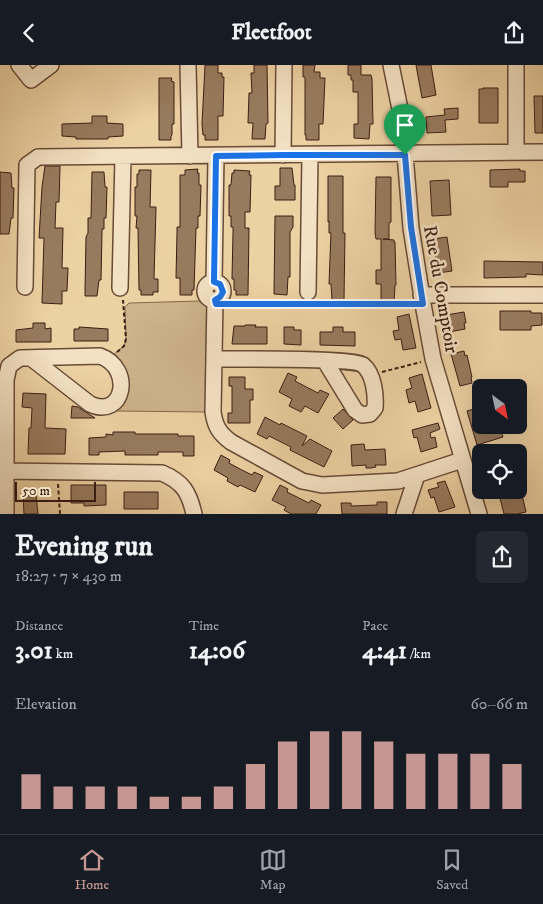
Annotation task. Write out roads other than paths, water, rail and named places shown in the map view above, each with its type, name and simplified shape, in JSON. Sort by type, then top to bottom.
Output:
[{"type":"street","points":[[19,65],[30,80],[51,65]]},
{"type":"street","points":[[188,65],[190,156]]},
{"type":"street","points":[[283,155],[284,65]]},
{"type":"street","name":"Rue du Comptoir","points":[[391,65],[400,109],[411,227],[422,300],[434,359],[479,514]]},
{"type":"street","points":[[516,65],[516,152]]},
{"type":"street","points":[[25,287],[27,165],[38,157],[405,155],[543,152]]},
{"type":"street","points":[[308,292],[310,155]]},
{"type":"street","points":[[216,156],[214,282],[220,284],[223,289],[220,297],[215,302],[213,411],[215,425],[221,435],[302,481],[322,485],[398,481],[462,460]]},
{"type":"street","points":[[120,288],[123,157]]},
{"type":"street","points":[[422,300],[543,295]]},
{"type":"street","points":[[6,514],[2,471],[6,380],[9,366],[20,358],[100,356],[108,359],[116,366],[121,376],[122,390],[117,400],[110,407],[98,408],[90,405],[31,359]]},
{"type":"street","points":[[215,359],[325,361],[351,362],[363,365],[371,375],[376,400],[376,408],[370,414],[362,415],[355,410],[325,361]]},
{"type":"street","points":[[2,471],[162,473],[176,479],[186,491],[194,514]]},
{"type":"street","points":[[404,514],[417,475]]}]
